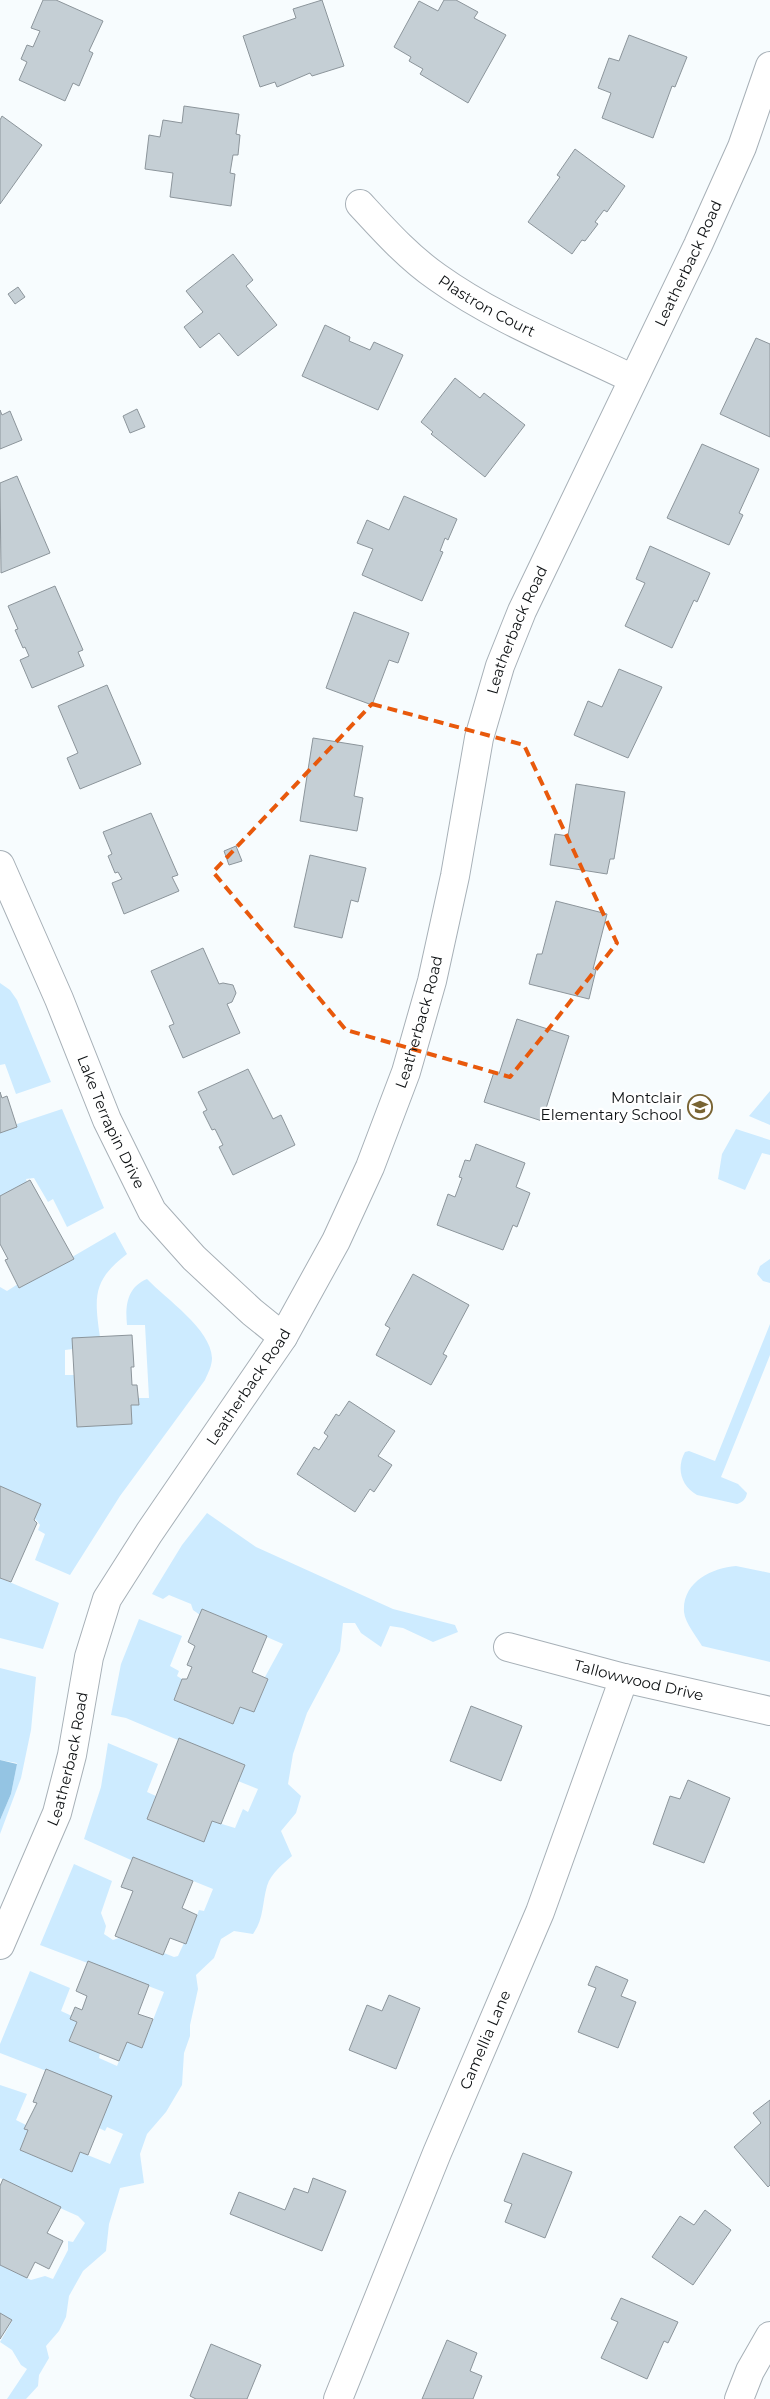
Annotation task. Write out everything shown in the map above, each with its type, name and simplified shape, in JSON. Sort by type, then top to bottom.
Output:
[{"type":"street","name":"Leatherback Road","points":[[0,1945],[56,1813],[72,1755],[89,1656],[107,1599],[149,1533],[284,1337],[336,1241],[370,1167],[406,1072],[432,981],[455,876],[479,738],[500,666],[522,611],[742,147],[770,66]]},
{"type":"street","name":"Plastron Court","points":[[360,204],[407,252],[437,278],[478,304],[633,379]]},
{"type":"street","name":"Lake Terrapin Drive","points":[[0,865],[10,916],[60,1000],[107,1120],[152,1211],[194,1258],[252,1312],[284,1337]]},
{"type":"street","name":"Tallowwood Drive","points":[[508,1647],[624,1678],[770,1711]]},
{"type":"street","name":"Camellia Lane","points":[[338,2399],[437,2153],[540,1912],[624,1678]]},
{"type":"street","points":[[739,2399],[750,2372],[770,2336]]},
{"type":"highlighted area","points":[[372,704],[524,745],[617,943],[510,1077],[346,1030],[213,872]]},
{"type":"shaded area","points":[[0,983],[10,990],[17,1000],[51,1082],[16,1094],[5,1064],[0,1065]]},
{"type":"shaded area","points":[[770,1091],[770,1125],[749,1116]]},
{"type":"shaded area","points":[[62,1109],[104,1208],[67,1227],[53,1199],[48,1202],[34,1178],[26,1179],[27,1182],[0,1196],[0,1133],[17,1127],[17,1124]]},
{"type":"shaded area","points":[[736,1129],[770,1140],[770,1155],[762,1153],[745,1190],[718,1179],[722,1154]]},
{"type":"shaded area","points":[[115,1232],[127,1254],[108,1272],[99,1290],[97,1310],[100,1337],[73,1349],[65,1350],[65,1375],[74,1375],[77,1426],[132,1424],[131,1405],[138,1405],[138,1398],[149,1398],[145,1325],[127,1325],[126,1318],[127,1304],[131,1292],[140,1282],[147,1279],[186,1315],[204,1336],[210,1347],[212,1361],[205,1380],[120,1496],[70,1575],[35,1560],[45,1534],[38,1530],[40,1525],[37,1521],[0,1486],[0,1287],[7,1291],[18,1284],[19,1288]]},
{"type":"shaded area","points":[[770,1259],[770,1283],[763,1281],[757,1274],[760,1266]]},
{"type":"shaded area","points":[[770,1324],[770,1355],[721,1477],[738,1484],[747,1493],[746,1497],[737,1504],[697,1495],[684,1482],[681,1470],[682,1458],[685,1452],[689,1451],[715,1461]]},
{"type":"shaded area","points":[[207,1513],[256,1547],[393,1609],[455,1625],[458,1632],[433,1642],[403,1628],[390,1626],[381,1647],[361,1633],[355,1623],[343,1623],[340,1651],[307,1713],[293,1754],[288,1784],[301,1796],[296,1813],[281,1831],[292,1856],[278,1869],[269,1881],[265,1892],[261,1917],[253,1934],[234,1931],[221,1939],[214,1958],[196,1975],[198,1989],[190,2025],[190,2036],[184,2053],[182,2085],[166,2112],[147,2134],[140,2154],[144,2183],[120,2188],[109,2224],[106,2251],[83,2271],[69,2296],[66,2317],[59,2331],[46,2346],[49,2358],[39,2375],[38,2386],[26,2399],[7,2399],[27,2369],[21,2365],[12,2350],[0,2342],[12,2321],[0,2313],[0,2265],[31,2280],[45,2276],[53,2279],[68,2250],[68,2241],[73,2242],[85,2223],[78,2216],[0,2178],[0,2085],[27,2094],[16,2120],[26,2125],[24,2129],[28,2130],[20,2150],[72,2172],[80,2152],[110,2164],[123,2134],[107,2127],[105,2131],[99,2128],[111,2096],[0,2053],[0,2044],[30,1971],[70,1988],[61,2011],[72,2016],[70,2019],[77,2022],[69,2041],[100,2053],[99,2058],[117,2066],[127,2042],[142,2048],[164,1992],[40,1945],[74,1864],[112,1881],[101,1913],[106,1926],[104,1934],[113,1940],[119,1938],[162,1955],[164,1953],[174,1957],[178,1956],[184,1943],[186,1943],[199,1910],[204,1911],[213,1889],[134,1857],[131,1860],[84,1839],[101,1787],[108,1743],[158,1764],[147,1792],[156,1796],[147,1819],[204,1842],[212,1821],[235,1828],[243,1809],[248,1812],[258,1789],[238,1781],[179,1739],[126,1718],[111,1715],[121,1664],[139,1619],[182,1636],[170,1666],[179,1671],[177,1676],[182,1679],[174,1700],[232,1724],[240,1707],[254,1712],[268,1679],[265,1677],[283,1644],[202,1609],[200,1615],[193,1610],[191,1604],[169,1595],[163,1599],[152,1594],[182,1545]]},
{"type":"shaded area","points":[[736,1566],[770,1573],[770,1662],[702,1646],[685,1616],[685,1601],[688,1592],[700,1578],[717,1570]]},
{"type":"shaded area","points":[[0,1578],[59,1603],[43,1649],[0,1638]]},
{"type":"shaded area","points":[[0,1668],[36,1677],[31,1730],[21,1778],[0,1834],[0,1820],[11,1794],[17,1763],[0,1760]]},
{"type":"shaded area","points":[[0,1760],[17,1764],[11,1794],[0,1820]]},
{"type":"building","points":[[43,0],[56,0],[103,21],[89,51],[93,53],[79,86],[73,83],[65,101],[19,80],[27,62],[21,59],[27,45],[33,47],[40,31],[31,28]]},
{"type":"building","points":[[322,0],[344,66],[312,76],[310,73],[277,87],[275,82],[260,87],[243,36],[296,18],[293,9]]},
{"type":"building","points":[[444,0],[456,0],[478,12],[474,18],[506,35],[468,103],[420,74],[423,69],[409,61],[411,57],[394,47],[419,1],[438,11]]},
{"type":"building","points":[[629,35],[687,57],[675,87],[672,86],[653,138],[602,118],[611,93],[598,88],[609,58],[619,61]]},
{"type":"building","points":[[184,106],[239,114],[236,134],[240,135],[238,155],[233,155],[230,173],[235,174],[231,206],[170,197],[173,173],[145,169],[149,135],[160,137],[163,120],[182,123]]},
{"type":"building","points":[[2,116],[42,145],[0,204],[0,120]]},
{"type":"building","points":[[575,149],[625,186],[607,212],[604,210],[595,222],[598,224],[585,241],[582,240],[572,254],[528,222],[560,177],[557,175]]},
{"type":"building","points":[[233,254],[253,280],[246,286],[277,325],[238,356],[219,333],[200,348],[184,327],[203,312],[186,291]]},
{"type":"building","points":[[18,287],[25,297],[15,304],[8,294]]},
{"type":"building","points":[[325,325],[350,337],[349,341],[370,350],[374,342],[403,355],[378,410],[302,376]]},
{"type":"building","points":[[756,338],[770,344],[770,437],[720,414]]},
{"type":"building","points":[[455,378],[480,398],[484,393],[525,425],[485,477],[431,434],[433,432],[421,422]]},
{"type":"building","points":[[137,409],[145,427],[130,433],[123,416]]},
{"type":"building","points":[[0,410],[2,415],[10,411],[22,440],[0,449]]},
{"type":"building","points":[[702,444],[759,469],[739,513],[743,515],[729,545],[667,518]]},
{"type":"building","points":[[17,476],[50,553],[1,573],[0,483]]},
{"type":"building","points":[[404,496],[457,519],[448,540],[445,538],[440,551],[443,552],[422,601],[362,575],[373,549],[357,543],[367,520],[389,530]]},
{"type":"building","points":[[650,546],[710,573],[697,602],[694,600],[672,648],[625,626],[645,583],[636,579]]},
{"type":"building","points":[[55,586],[83,650],[78,652],[84,666],[32,688],[20,660],[29,656],[15,630],[18,629],[8,606]]},
{"type":"building","points":[[354,612],[409,633],[398,663],[389,660],[372,705],[326,688]]},
{"type":"building","points":[[619,669],[662,687],[628,758],[574,735],[588,701],[602,707]]},
{"type":"building","points":[[107,685],[141,764],[80,789],[67,758],[78,753],[58,706]]},
{"type":"building","points":[[313,738],[363,746],[354,796],[363,798],[357,831],[300,821]]},
{"type":"building","points":[[576,784],[625,792],[614,859],[610,859],[607,874],[550,865],[555,834],[568,836]]},
{"type":"building","points":[[151,813],[178,875],[172,877],[179,891],[124,914],[112,883],[122,879],[118,872],[115,873],[108,856],[112,854],[103,832]]},
{"type":"building","points":[[236,846],[242,861],[229,865],[224,851]]},
{"type":"building","points":[[310,855],[366,868],[358,902],[351,900],[342,938],[294,927]]},
{"type":"building","points":[[556,901],[607,914],[593,969],[596,970],[589,999],[529,984],[537,954],[542,954]]},
{"type":"building","points":[[203,948],[219,984],[233,985],[236,993],[232,1002],[227,1004],[240,1033],[183,1058],[169,1026],[174,1024],[151,971]]},
{"type":"building","points":[[517,1019],[569,1036],[542,1121],[484,1102],[494,1072],[499,1074]]},
{"type":"building","points":[[248,1069],[273,1119],[281,1115],[295,1145],[233,1175],[219,1147],[223,1145],[215,1129],[212,1130],[203,1112],[207,1110],[198,1092]]},
{"type":"building","points":[[0,1092],[2,1098],[7,1096],[17,1127],[0,1133]]},
{"type":"building","points":[[476,1144],[525,1163],[516,1187],[530,1193],[517,1227],[513,1225],[503,1250],[437,1225],[448,1194],[455,1197],[462,1178],[459,1177],[465,1160],[470,1161]]},
{"type":"building","points":[[30,1180],[74,1259],[19,1288],[5,1260],[8,1259],[0,1244],[0,1196]]},
{"type":"building","points":[[413,1274],[469,1305],[443,1354],[447,1356],[431,1385],[376,1355],[390,1328],[385,1325]]},
{"type":"building","points":[[132,1335],[134,1367],[131,1367],[132,1385],[137,1385],[139,1405],[131,1405],[132,1424],[77,1427],[72,1338]]},
{"type":"building","points":[[349,1401],[395,1431],[378,1456],[392,1465],[374,1492],[370,1489],[355,1512],[297,1474],[314,1447],[319,1450],[328,1436],[324,1433],[336,1414],[339,1416]]},
{"type":"building","points":[[0,1486],[41,1504],[34,1520],[37,1523],[11,1582],[0,1578]]},
{"type":"building","points":[[202,1609],[267,1636],[252,1672],[268,1679],[254,1712],[240,1707],[233,1724],[174,1700],[182,1679],[187,1679],[192,1667],[187,1665],[195,1646],[188,1642]]},
{"type":"building","points":[[471,1706],[522,1726],[501,1781],[450,1761]]},
{"type":"building","points":[[179,1738],[245,1765],[221,1824],[212,1821],[204,1842],[147,1819]]},
{"type":"building","points":[[688,1780],[730,1798],[704,1863],[653,1844],[670,1796],[680,1799]]},
{"type":"building","points":[[133,1857],[193,1881],[182,1908],[197,1915],[186,1944],[170,1938],[163,1955],[115,1936],[133,1891],[121,1887]]},
{"type":"building","points":[[88,1961],[149,1985],[138,2014],[153,2019],[142,2048],[127,2042],[119,2061],[69,2041],[77,2022],[70,2019],[75,2007],[82,2010],[87,1996],[76,1991]]},
{"type":"building","points":[[596,1966],[628,1980],[621,1996],[636,2002],[618,2048],[578,2032],[596,1988],[588,1985]]},
{"type":"building","points":[[389,1995],[420,2008],[396,2069],[349,2050],[367,2005],[382,2011]]},
{"type":"building","points":[[46,2069],[112,2096],[88,2155],[80,2152],[72,2172],[20,2150],[28,2130],[24,2129],[37,2103],[33,2102]]},
{"type":"building","points":[[770,2100],[770,2185],[768,2187],[734,2147],[761,2123],[753,2113]]},
{"type":"building","points":[[523,2153],[572,2172],[545,2238],[505,2222],[512,2204],[504,2201]]},
{"type":"building","points":[[313,2178],[346,2191],[322,2251],[230,2214],[239,2192],[285,2210],[294,2188],[308,2193]]},
{"type":"building","points":[[3,2179],[61,2207],[47,2233],[63,2241],[49,2269],[35,2262],[27,2278],[0,2265],[0,2186]]},
{"type":"building","points":[[705,2210],[731,2230],[693,2285],[652,2257],[680,2216],[694,2225]]},
{"type":"building","points":[[621,2298],[678,2322],[668,2343],[664,2341],[647,2379],[601,2358],[618,2322],[611,2319]]},
{"type":"building","points":[[0,2313],[12,2320],[0,2339]]},
{"type":"building","points":[[447,2340],[477,2353],[470,2371],[482,2376],[473,2399],[422,2399]]},
{"type":"building","points":[[211,2344],[261,2365],[247,2399],[196,2399],[190,2396]]},
{"type":"place","name":"Montclair Elementary School","points":[[700,1107]]}]
